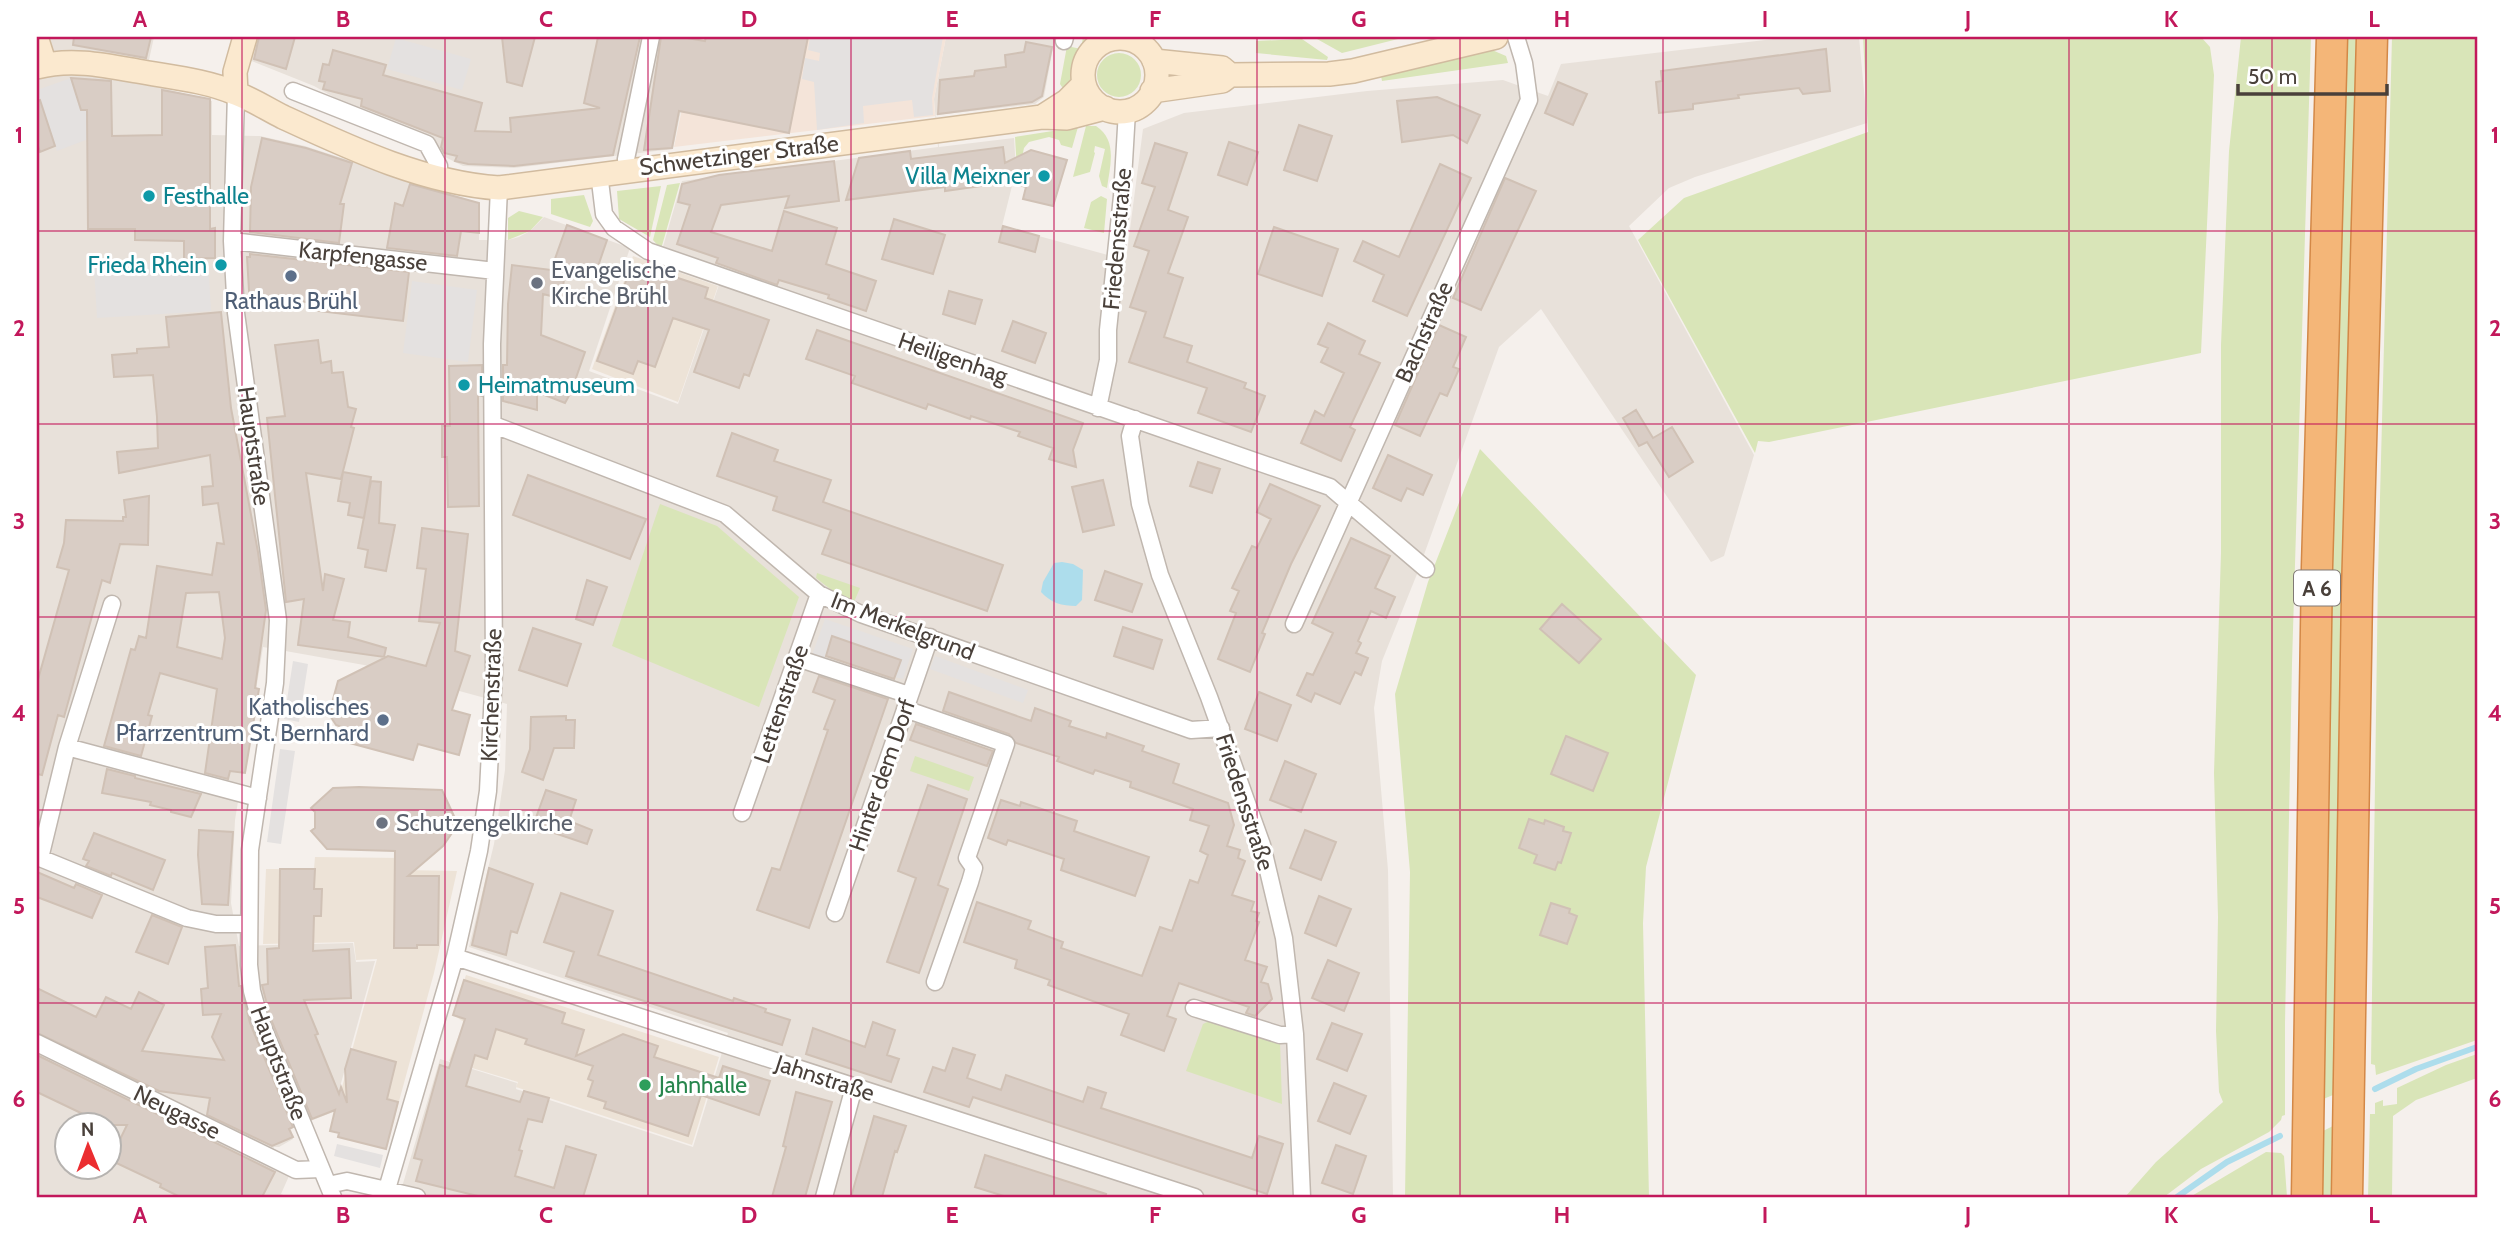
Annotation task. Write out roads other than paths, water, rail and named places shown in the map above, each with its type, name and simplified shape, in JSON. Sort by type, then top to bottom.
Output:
[{"type":"highway","name":"A 6","points":[[2307,1197],[2317,581],[2332,37]]},
{"type":"highway","name":"A 6","points":[[2347,1197],[2357,593],[2371,37]]},
{"type":"main road","points":[[236,93],[235,72],[245,37]]},
{"type":"main road","points":[[1152,91],[1222,81],[1230,75],[1329,74],[1353,71],[1496,37]]},
{"type":"main road","points":[[37,40],[41,66]]},
{"type":"main road","points":[[1135,44],[1156,71],[1152,91],[1142,104],[1116,109],[1088,94],[1084,84],[1085,62],[1098,44],[1135,44],[1222,68],[1230,75]]},
{"type":"main road","name":"Schwetzinger Straße","points":[[41,66],[93,63],[213,85],[236,93],[280,116],[371,156],[472,186],[499,188],[627,169],[1042,117],[1067,118],[1116,109]]},
{"type":"main road","name":"Schwetzinger Straße","points":[[1042,117],[1067,101],[1084,84]]},
{"type":"street","points":[[627,169],[626,159],[652,37]]},
{"type":"street","name":"Bachstraße","points":[[1294,624],[1529,100],[1524,63],[1516,37]]},
{"type":"street","points":[[293,91],[428,144],[439,166],[438,177]]},
{"type":"street","name":"Hauptstraße","points":[[236,93],[232,242],[236,313],[278,620],[275,684],[250,850],[248,924],[252,991],[260,1020],[330,1191]]},
{"type":"street","name":"Friedensstraße","points":[[1098,408],[1108,360],[1108,330],[1122,196],[1116,109]]},
{"type":"street","name":"Heiligenhag","points":[[598,173],[604,214],[614,228],[648,251],[1330,487],[1426,569]]},
{"type":"street","name":"Kirchenstraße","points":[[387,1189],[456,957],[479,851],[488,791],[494,672],[492,344],[499,188]]},
{"type":"street","name":"Karpfengasse","points":[[232,242],[495,271]]},
{"type":"street","name":"Friedensstraße","points":[[1135,419],[1129,436],[1140,504],[1160,575],[1221,728],[1262,845],[1284,939],[1295,1034],[1302,1197]]},
{"type":"street","name":"Im Merkelgrund","points":[[494,425],[725,514],[820,594],[861,614],[1191,730],[1221,728]]},
{"type":"street","name":"Lettenstraße","points":[[742,813],[820,594]]},
{"type":"street","points":[[112,604],[67,747],[38,858],[187,918],[216,924],[248,924]]},
{"type":"street","name":"Hinter dem Dorf","points":[[835,912],[930,637]]},
{"type":"street","points":[[797,659],[1006,744],[967,858],[974,868],[970,882],[934,982]]},
{"type":"street","points":[[67,747],[258,798]]},
{"type":"street","name":"Jahnstraße","points":[[456,957],[1195,1197]]},
{"type":"street","points":[[1194,1008],[1280,1035],[1295,1034]]},
{"type":"street","name":"Neugasse","points":[[37,1043],[296,1170],[321,1169]]},
{"type":"street","points":[[824,1197],[854,1087]]},
{"type":"street","points":[[330,1191],[347,1181],[417,1197]]},
{"type":"water","points":[[1062,562],[1083,570],[1082,600],[1076,606],[1057,603],[1041,592],[1043,582],[1054,563]]},
{"type":"waterway","points":[[2375,1089],[2416,1069],[2477,1047]]},
{"type":"waterway","points":[[2177,1197],[2227,1162],[2280,1136]]},
{"type":"place","name":"Villa Meixner","points":[[1044,176]]},
{"type":"place","name":"Festhalle","points":[[149,196]]},
{"type":"place","name":"Frieda Rhein","points":[[221,265]]},
{"type":"place","name":"Rathaus Brühl","points":[[291,276]]},
{"type":"place","name":"Evangelische Kirche Brühl","points":[[537,283]]},
{"type":"place","name":"Heimatmuseum","points":[[464,385]]},
{"type":"place","name":"Katholisches Pfarrzentrum St. Bernhard","points":[[383,720]]},
{"type":"place","name":"Schutzengelkirche","points":[[382,823]]},
{"type":"place","name":"Jahnhalle","points":[[645,1085]]}]
